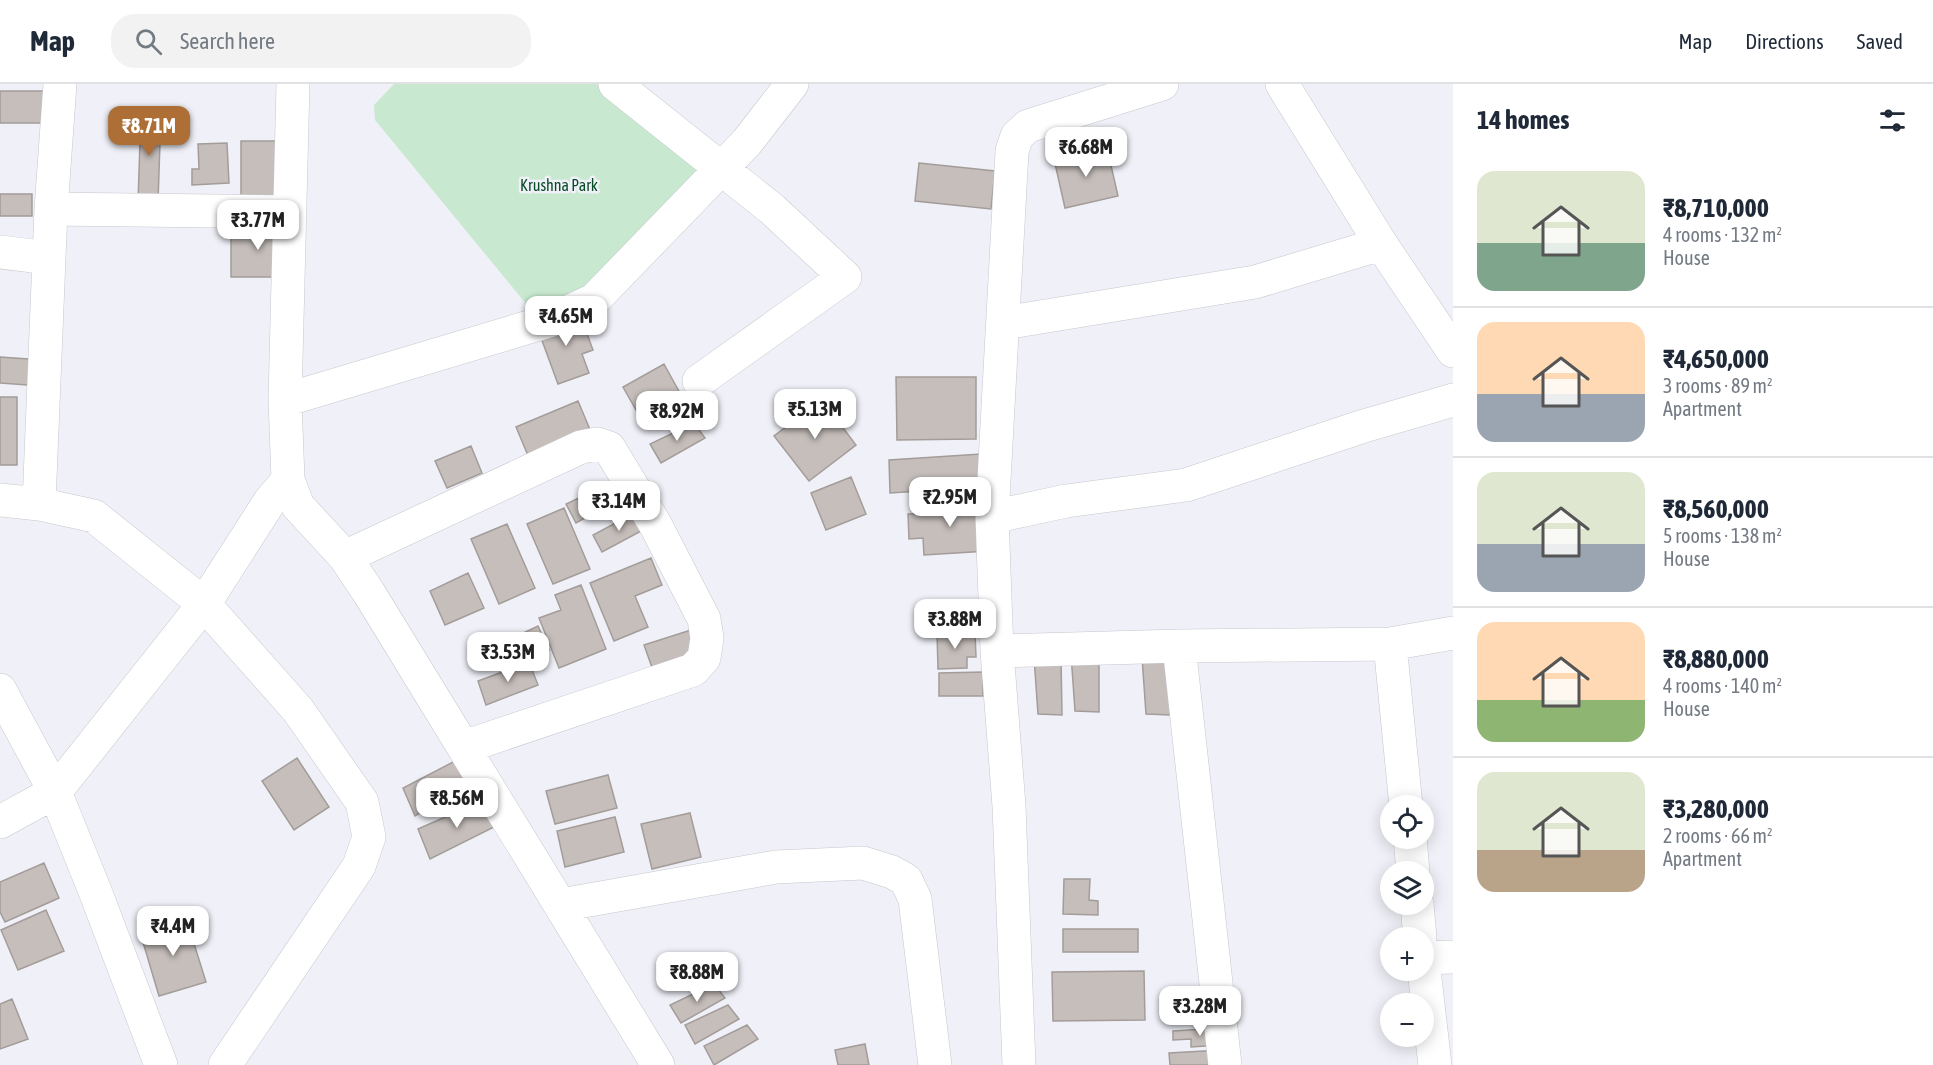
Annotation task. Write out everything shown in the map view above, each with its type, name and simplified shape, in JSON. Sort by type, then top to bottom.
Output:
[{"type":"street","points":[[39,504],[51,209],[60,84]]},
{"type":"street","points":[[293,84],[285,400],[288,480],[298,506],[345,557],[561,904],[658,1065]]},
{"type":"street","points":[[615,84],[772,209],[845,277],[699,381]]},
{"type":"street","points":[[285,400],[549,321],[594,300],[747,142],[792,84]]},
{"type":"street","points":[[1019,1065],[1009,806],[997,651],[992,517],[1012,151],[1017,136],[1028,126],[1162,84]]},
{"type":"street","points":[[1282,84],[1381,244],[1453,351]]},
{"type":"street","points":[[51,209],[290,212]]},
{"type":"street","points":[[1004,323],[1255,282],[1381,244]]},
{"type":"street","points":[[0,252],[49,258]]},
{"type":"street","points":[[992,517],[1066,501],[1186,485],[1364,426],[1453,400]]},
{"type":"street","points":[[345,557],[581,447],[597,444],[609,448],[655,524],[704,619],[707,638],[704,658],[693,670],[464,747]]},
{"type":"street","points":[[0,822],[55,792],[204,604],[270,501],[288,480]]},
{"type":"street","points":[[0,500],[39,504],[94,516],[204,604],[298,710],[362,802],[369,837],[359,866],[225,1065]]},
{"type":"street","points":[[997,651],[1390,644],[1453,633]]},
{"type":"street","points":[[1390,644],[1405,795]]},
{"type":"street","points":[[1179,646],[1225,1065]]},
{"type":"street","points":[[0,690],[55,792],[161,1065]]},
{"type":"street","points":[[561,904],[776,867],[863,863],[892,872],[906,880],[915,899],[935,1065]]},
{"type":"street","points":[[1434,958],[1453,957]]},
{"type":"street","points":[[1425,981],[1435,1065]]},
{"type":"green space","name":"Krushna Park","points":[[394,84],[608,84],[711,160],[594,300],[541,322],[375,120],[374,105]]},
{"type":"building","points":[[0,91],[46,91],[45,123],[0,123]]},
{"type":"building","points":[[141,112],[161,113],[158,202],[138,202]]},
{"type":"building","points":[[241,141],[285,141],[285,196],[241,196]]},
{"type":"building","points":[[227,143],[229,183],[192,185],[192,169],[199,169],[198,144]]},
{"type":"building","points":[[1107,148],[1118,196],[1065,208],[1054,159]]},
{"type":"building","points":[[919,163],[995,171],[991,209],[915,201]]},
{"type":"building","points":[[0,194],[32,194],[32,216],[0,216]]},
{"type":"building","points":[[231,225],[284,225],[284,277],[231,277]]},
{"type":"building","points":[[579,312],[593,350],[582,354],[589,373],[558,384],[537,327]]},
{"type":"building","points":[[0,357],[43,360],[41,386],[0,383]]},
{"type":"building","points":[[664,364],[681,395],[640,417],[623,387]]},
{"type":"building","points":[[896,377],[976,377],[976,439],[897,440]]},
{"type":"building","points":[[0,397],[17,397],[17,465],[0,465]]},
{"type":"building","points":[[822,400],[856,445],[809,481],[774,436]]},
{"type":"building","points":[[578,401],[594,439],[532,465],[516,427]]},
{"type":"building","points":[[694,423],[705,438],[661,463],[650,444]]},
{"type":"building","points":[[471,446],[482,473],[447,488],[435,461]]},
{"type":"building","points":[[981,454],[983,487],[890,493],[889,460]]},
{"type":"building","points":[[851,477],[866,514],[826,530],[811,493]]},
{"type":"building","points":[[610,483],[620,498],[576,523],[566,504]]},
{"type":"building","points":[[986,503],[988,551],[924,555],[923,538],[909,539],[908,514],[916,514],[914,507]]},
{"type":"building","points":[[564,508],[590,569],[553,584],[527,524]]},
{"type":"building","points":[[636,512],[645,529],[602,552],[593,535]]},
{"type":"building","points":[[507,524],[535,588],[499,604],[471,539]]},
{"type":"building","points":[[651,558],[662,585],[635,596],[648,627],[614,641],[590,583]]},
{"type":"building","points":[[468,573],[484,608],[445,625],[430,591]]},
{"type":"building","points":[[581,585],[606,649],[559,668],[539,618],[561,610],[555,595]]},
{"type":"building","points":[[538,626],[549,650],[510,668],[500,644]]},
{"type":"building","points":[[691,630],[700,658],[654,673],[644,645]]},
{"type":"building","points":[[975,632],[976,657],[967,657],[967,668],[938,669],[937,633]]},
{"type":"building","points":[[1071,654],[1099,655],[1099,712],[1075,711]]},
{"type":"building","points":[[1034,657],[1061,658],[1062,715],[1038,714]]},
{"type":"building","points":[[1142,657],[1170,658],[1170,715],[1146,714]]},
{"type":"building","points":[[529,662],[538,685],[486,705],[478,681]]},
{"type":"building","points":[[983,672],[983,696],[939,696],[939,673]]},
{"type":"building","points":[[297,758],[329,807],[294,830],[262,781]]},
{"type":"building","points":[[457,760],[471,782],[415,816],[403,788]]},
{"type":"building","points":[[608,775],[617,808],[555,824],[546,791]]},
{"type":"building","points":[[482,801],[500,824],[430,859],[418,829]]},
{"type":"building","points":[[690,813],[701,857],[652,869],[641,824]]},
{"type":"building","points":[[615,817],[624,852],[565,867],[557,831]]},
{"type":"building","points":[[44,863],[59,898],[5,922],[0,912],[0,882]]},
{"type":"building","points":[[1064,879],[1090,879],[1089,900],[1098,901],[1098,915],[1063,914]]},
{"type":"building","points":[[46,910],[64,951],[18,970],[1,930]]},
{"type":"building","points":[[186,918],[206,982],[159,996],[140,932]]},
{"type":"building","points":[[1063,929],[1138,929],[1138,952],[1063,952]]},
{"type":"building","points":[[1144,971],[1145,1020],[1053,1021],[1052,972]]},
{"type":"building","points":[[714,984],[725,998],[681,1023],[670,1005]]},
{"type":"building","points":[[12,999],[28,1039],[0,1049],[0,1004]]},
{"type":"building","points":[[728,1005],[739,1019],[695,1044],[685,1025]]},
{"type":"building","points":[[747,1025],[758,1039],[714,1065],[704,1046]]},
{"type":"building","points":[[1220,1028],[1221,1045],[1191,1047],[1191,1039],[1173,1040],[1173,1031]]},
{"type":"building","points":[[865,1044],[869,1065],[838,1065],[835,1050]]},
{"type":"building","points":[[1221,1050],[1221,1065],[1170,1065],[1169,1053]]}]
